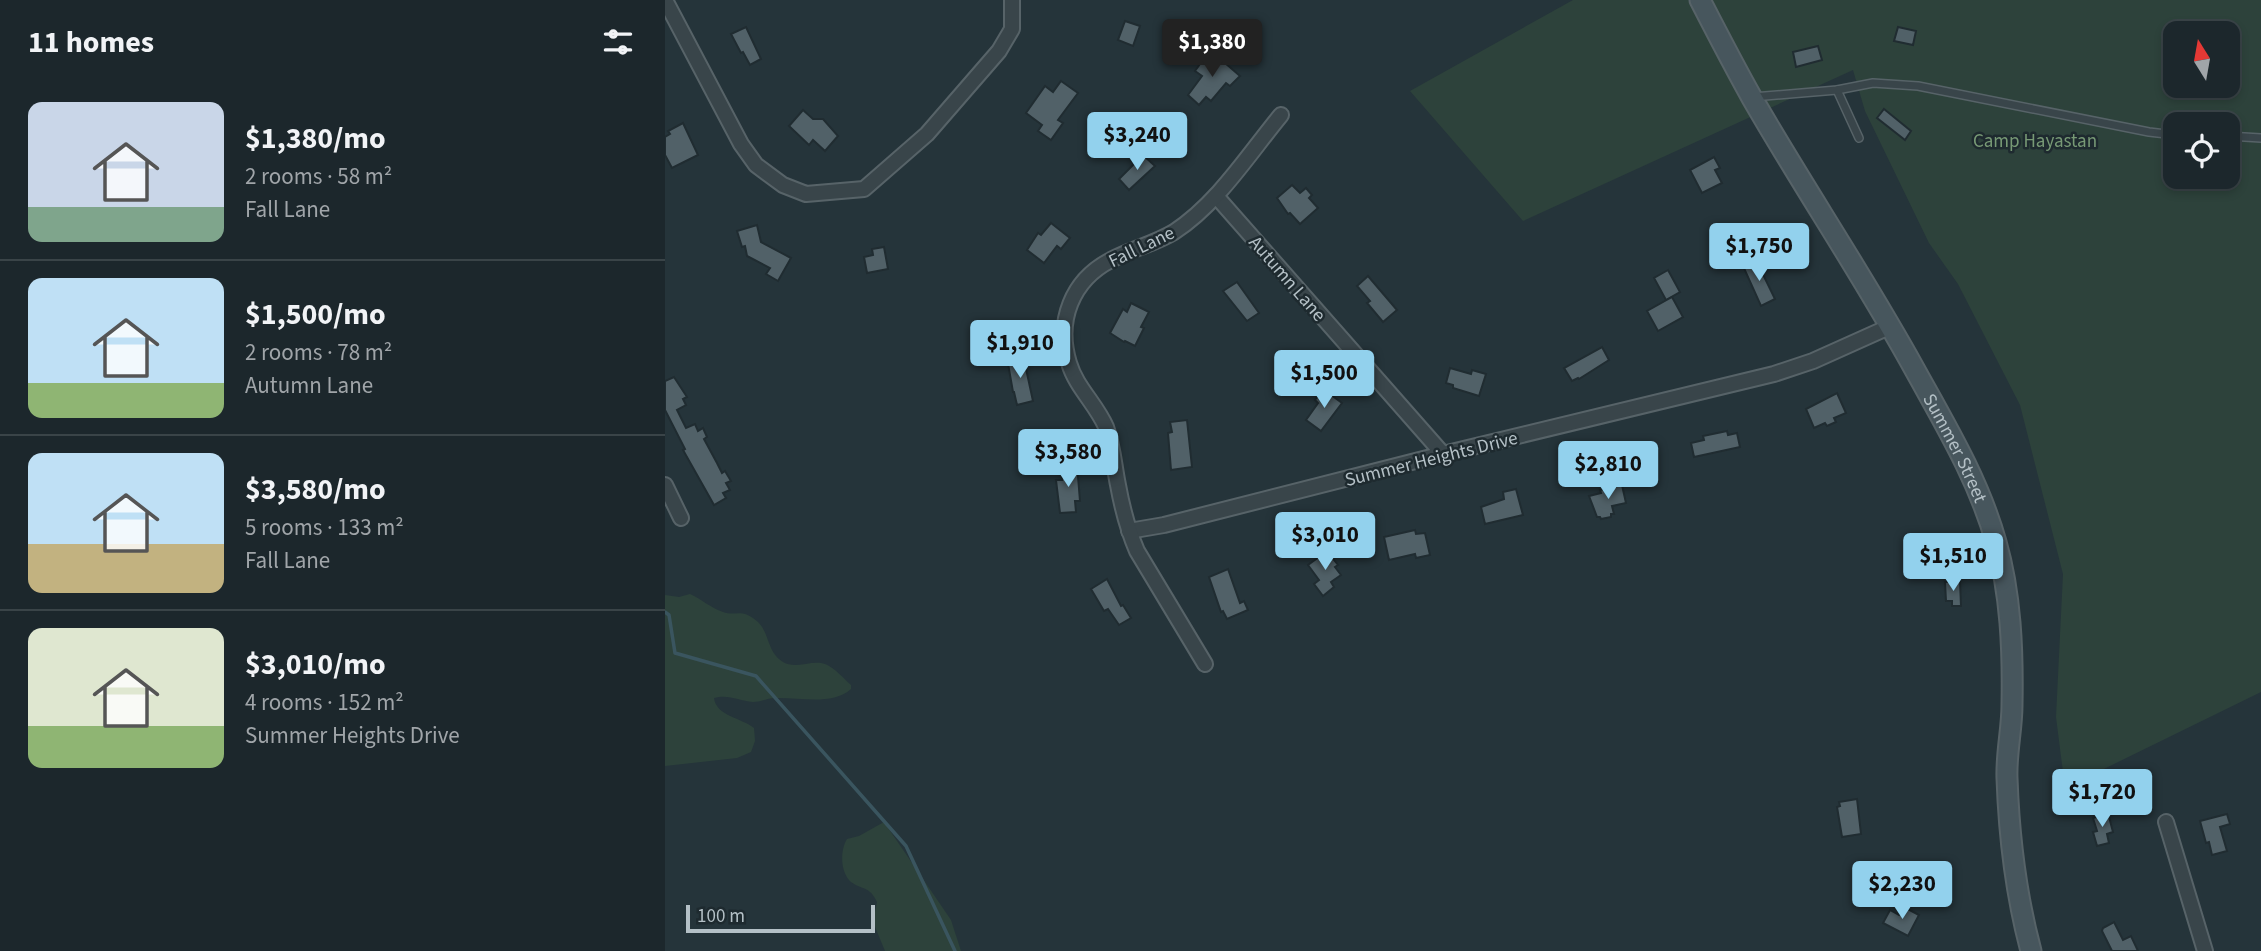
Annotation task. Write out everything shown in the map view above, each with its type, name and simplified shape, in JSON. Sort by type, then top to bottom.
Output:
[{"type":"main road","name":"Summer Street","points":[[1700,0],[1752,97],[1891,326],[1957,446],[1981,497],[1996,541],[2007,589],[2012,663],[2007,778],[2010,824],[2019,895],[2031,951]]},
{"type":"street","points":[[666,0],[741,144],[756,165],[777,181],[807,194],[864,189],[927,134],[999,51],[1012,29],[1012,0]]},
{"type":"street","name":"Fall Lane","points":[[1205,664],[1137,551],[1129,531],[1105,427],[1078,384],[1069,363],[1065,313],[1089,274],[1109,260],[1175,231],[1216,196],[1281,115]]},
{"type":"street","name":"Autumn Lane","points":[[1216,196],[1443,454]]},
{"type":"street","name":"Summer Heights Drive","points":[[1129,531],[1164,525],[1774,374],[1813,361],[1891,326]]},
{"type":"street","points":[[665,485],[681,518]]},
{"type":"street","points":[[2166,822],[2205,951]]},
{"type":"lane","points":[[1752,97],[1836,90],[1873,83],[1918,86],[2163,134]]},
{"type":"lane","points":[[1836,90],[1859,138]]},
{"type":"lane","points":[[2240,137],[2261,138]]},
{"type":"green space","name":"Camp Hayastan","points":[[1573,0],[2261,0],[2261,692],[2065,788],[2056,717],[2063,574],[2020,405],[1958,284],[1929,243],[1865,111],[1853,70],[1523,221],[1410,91]]},
{"type":"green space","points":[[690,594],[723,612],[752,617],[762,627],[774,653],[783,662],[793,665],[825,664],[851,685],[851,689],[834,697],[815,700],[775,698],[753,702],[729,697],[714,698],[724,713],[754,728],[755,741],[751,752],[737,758],[665,766],[665,595],[679,597]]},
{"type":"green space","points":[[884,822],[951,920],[961,951],[885,951],[873,922],[877,902],[869,891],[847,878],[842,861],[847,839],[859,836]]},
{"type":"building","points":[[1125,21],[1140,26],[1133,46],[1118,40]]},
{"type":"building","points":[[746,27],[761,59],[750,65],[731,34]]},
{"type":"building","points":[[1898,27],[1916,31],[1913,45],[1894,41]]},
{"type":"building","points":[[1818,46],[1822,60],[1796,67],[1793,52]]},
{"type":"building","points":[[1217,56],[1240,76],[1230,86],[1226,83],[1211,101],[1206,97],[1199,105],[1188,95],[1202,76],[1195,71],[1205,57],[1212,62]]},
{"type":"building","points":[[1061,81],[1078,93],[1058,120],[1063,123],[1051,140],[1038,131],[1042,125],[1026,113],[1045,86],[1053,92]]},
{"type":"building","points":[[1884,109],[1911,131],[1905,140],[1877,118]]},
{"type":"building","points":[[803,110],[813,119],[823,119],[838,136],[825,151],[813,140],[809,145],[789,126]]},
{"type":"building","points":[[683,123],[698,155],[672,168],[665,155],[665,137],[670,134],[668,131]]},
{"type":"building","points":[[1143,155],[1155,166],[1129,190],[1119,179]]},
{"type":"building","points":[[1714,157],[1720,168],[1715,170],[1722,183],[1702,193],[1690,170]]},
{"type":"building","points":[[1292,185],[1300,193],[1306,188],[1312,195],[1309,198],[1318,208],[1300,224],[1288,214],[1277,198]]},
{"type":"building","points":[[1051,223],[1070,238],[1061,249],[1057,246],[1044,263],[1027,250],[1038,233],[1041,235]]},
{"type":"building","points":[[757,225],[761,242],[791,258],[778,281],[766,274],[770,268],[747,256],[745,246],[742,247],[737,231]]},
{"type":"building","points":[[884,247],[888,269],[867,273],[864,257],[873,255],[872,249]]},
{"type":"building","points":[[1756,260],[1775,299],[1761,306],[1743,266]]},
{"type":"building","points":[[1668,270],[1680,292],[1666,300],[1654,278]]},
{"type":"building","points":[[1368,276],[1397,310],[1383,322],[1357,286]]},
{"type":"building","points":[[1237,282],[1259,313],[1247,321],[1223,291]]},
{"type":"building","points":[[1672,297],[1683,317],[1658,331],[1647,311]]},
{"type":"building","points":[[1131,303],[1149,312],[1135,346],[1110,333],[1123,309],[1127,312]]},
{"type":"building","points":[[1602,347],[1609,360],[1572,381],[1564,368]]},
{"type":"building","points":[[1021,355],[1033,401],[1017,405],[1007,358]]},
{"type":"building","points":[[1450,368],[1471,374],[1472,370],[1486,374],[1479,396],[1446,383]]},
{"type":"building","points":[[674,377],[687,397],[683,399],[686,405],[677,410],[686,428],[695,424],[698,431],[703,428],[707,437],[704,439],[722,473],[725,471],[731,481],[726,483],[730,490],[723,493],[726,498],[714,505],[683,450],[685,449],[665,410],[665,381]]},
{"type":"building","points":[[1323,389],[1342,403],[1321,431],[1306,420],[1318,403],[1315,400]]},
{"type":"building","points":[[1837,393],[1846,413],[1834,418],[1836,422],[1814,428],[1806,409]]},
{"type":"building","points":[[1187,420],[1192,467],[1171,470],[1168,433],[1172,432],[1170,422]]},
{"type":"building","points":[[1727,431],[1728,435],[1737,433],[1740,447],[1694,457],[1691,443],[1704,440],[1703,436]]},
{"type":"building","points":[[1077,464],[1080,501],[1075,501],[1076,512],[1060,513],[1056,480],[1062,480],[1061,465]]},
{"type":"building","points":[[1622,485],[1626,503],[1612,506],[1614,514],[1611,514],[1611,517],[1597,517],[1589,496],[1601,493],[1600,490]]},
{"type":"building","points":[[1516,489],[1523,515],[1485,524],[1481,507],[1504,499],[1503,492]]},
{"type":"building","points":[[1415,530],[1416,534],[1425,533],[1430,555],[1416,558],[1415,554],[1389,560],[1384,537]]},
{"type":"building","points":[[1327,551],[1338,565],[1335,567],[1341,575],[1331,582],[1334,587],[1323,596],[1314,584],[1319,580],[1308,565]]},
{"type":"building","points":[[1228,569],[1240,603],[1244,601],[1248,610],[1227,619],[1223,611],[1221,612],[1209,577]]},
{"type":"building","points":[[1107,579],[1121,606],[1123,605],[1131,618],[1119,625],[1108,609],[1104,611],[1091,589]]},
{"type":"building","points":[[1960,581],[1961,606],[1952,606],[1952,601],[1946,601],[1945,582]]},
{"type":"building","points":[[1857,799],[1861,834],[1842,837],[1837,807],[1840,806],[1839,802]]},
{"type":"building","points":[[2108,813],[2113,832],[2107,834],[2109,843],[2097,846],[2093,832],[2097,831],[2093,818]]},
{"type":"building","points":[[2227,814],[2230,824],[2220,827],[2227,851],[2212,855],[2200,821]]},
{"type":"building","points":[[1904,907],[1919,915],[1908,936],[1883,923],[1890,910],[1899,915]]},
{"type":"building","points":[[2114,922],[2123,940],[2131,936],[2138,951],[2112,951],[2102,931]]},
{"type":"waterway","points":[[665,612],[669,615],[675,653],[756,676],[906,846],[955,951]]}]
